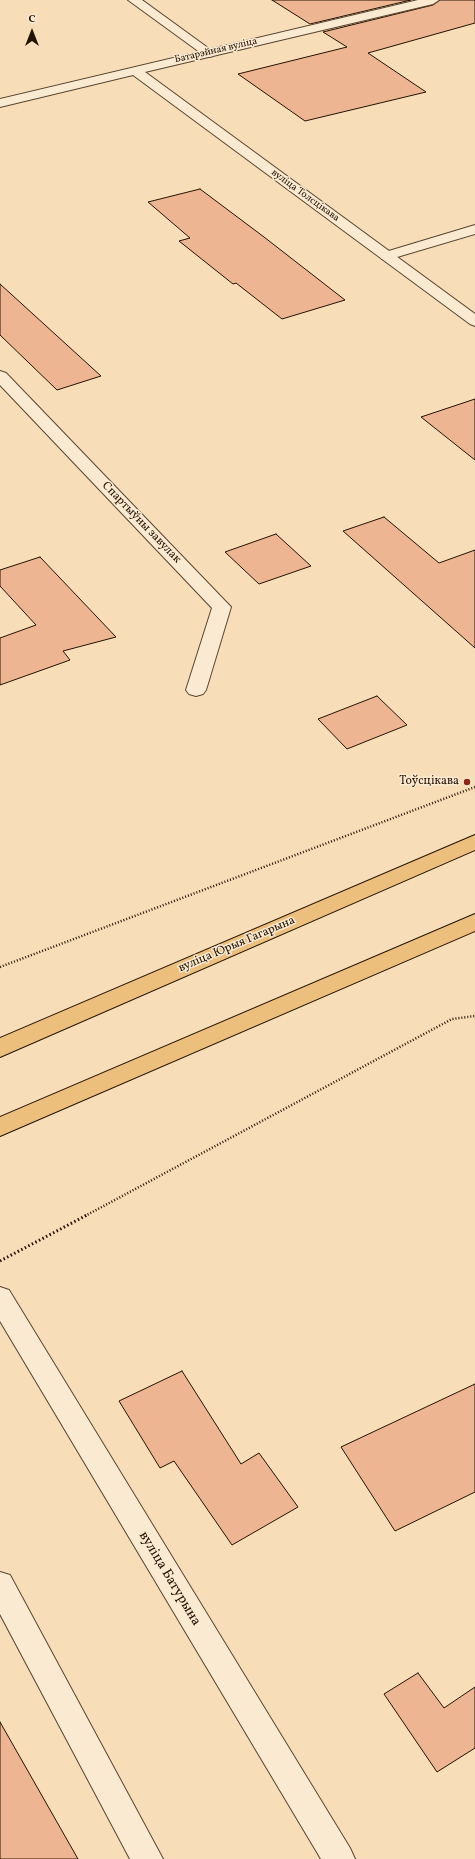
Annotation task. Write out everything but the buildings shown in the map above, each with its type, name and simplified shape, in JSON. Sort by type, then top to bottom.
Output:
[{"type":"main road","name":"вуліца Юрыя Гагарына","points":[[0,1048],[475,842]]},
{"type":"main road","points":[[0,1128],[475,922]]},
{"type":"street","points":[[134,0],[209,53]]},
{"type":"street","name":"Батарэйная вуліца","points":[[0,103],[433,0]]},
{"type":"street","name":"вуліца Толсцікава","points":[[135,71],[475,321]]},
{"type":"street","points":[[387,256],[475,230]]},
{"type":"street","name":"Спартыўны завулак","points":[[0,376],[222,607],[196,690]]},
{"type":"street","name":"вуліца Батурына","points":[[0,1298],[339,1859]]},
{"type":"street","points":[[0,1585],[146,1859]]},
{"type":"path","points":[[0,966],[475,787]]},
{"type":"path","points":[[0,1261],[452,1019],[475,1016]]},
{"type":"place","name":"Тоўсцікава","points":[[467,782]]}]
